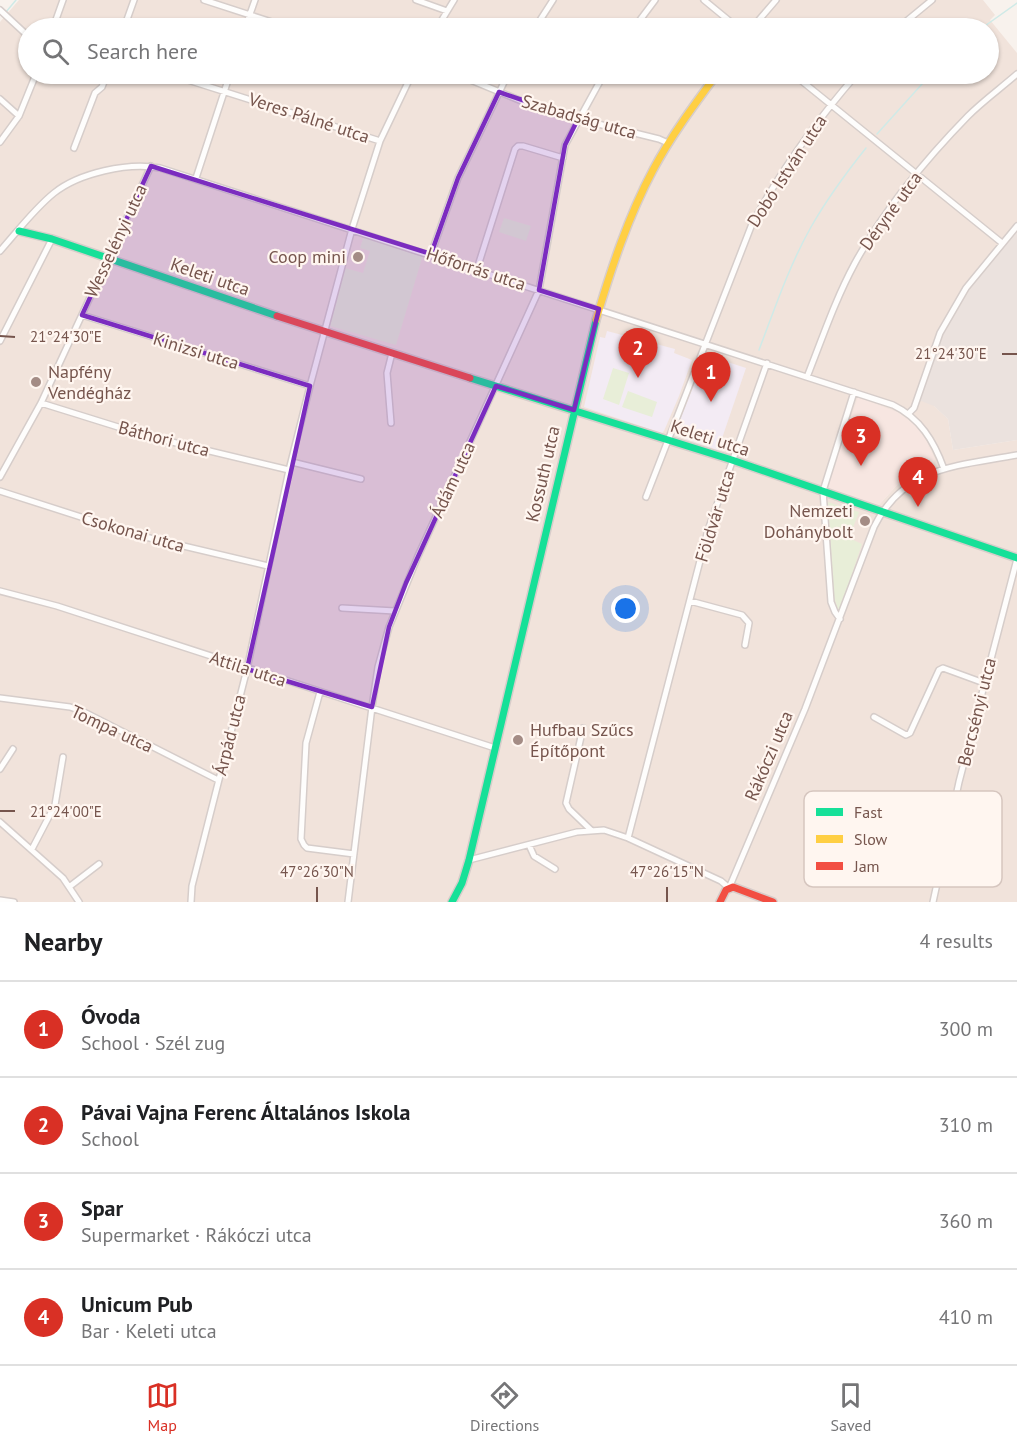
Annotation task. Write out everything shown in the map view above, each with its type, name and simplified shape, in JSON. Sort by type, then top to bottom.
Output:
[{"type":"street","points":[[57,18],[63,0]]},
{"type":"street","points":[[128,18],[134,0]]},
{"type":"street","points":[[204,0],[259,18]]},
{"type":"street","points":[[249,18],[255,0]]},
{"type":"street","points":[[416,0],[447,11]]},
{"type":"street","points":[[443,18],[454,0]]},
{"type":"street","points":[[541,18],[553,0]]},
{"type":"street","points":[[642,18],[655,0]]},
{"type":"street","points":[[704,0],[726,18]]},
{"type":"street","points":[[761,18],[776,0]]},
{"type":"street","points":[[910,18],[932,0]]},
{"type":"street","points":[[0,10],[18,27]]},
{"type":"street","name":"Déryné utca","points":[[807,377],[831,315],[855,263],[882,220],[917,174],[969,115],[1017,74]]},
{"type":"street","points":[[0,142],[20,116],[32,84]]},
{"type":"street","points":[[74,148],[95,93],[103,84]]},
{"type":"street","name":"Veres Pálné utca","points":[[200,84],[380,141]]},
{"type":"street","points":[[196,178],[227,84]]},
{"type":"street","name":"Árpád utca","points":[[191,902],[192,886],[247,669],[289,470],[310,386],[352,229],[380,141],[407,84]]},
{"type":"street","name":"Szabadság utca","points":[[480,84],[578,119],[668,143]]},
{"type":"street","points":[[431,254],[458,178],[503,84]]},
{"type":"street","name":"Ádám utca","points":[[348,902],[372,707],[378,667],[389,627],[418,556],[539,290],[567,141],[598,84]]},
{"type":"street","name":"Kossuth utca","points":[[452,902],[462,883],[469,860],[599,309],[626,227],[646,183],[680,123],[709,84]]},
{"type":"street","points":[[805,84],[1002,243]]},
{"type":"street","name":"Dobó István utca","points":[[646,497],[743,241],[772,188],[830,105],[848,84]]},
{"type":"street","points":[[0,99],[20,116]]},
{"type":"street","points":[[477,269],[515,149],[523,146],[563,158]]},
{"type":"street","name":"Hőforrás utca","points":[[0,251],[50,196],[69,184],[124,167],[151,166],[196,178],[893,405],[919,423],[944,469]]},
{"type":"street","name":"Wesselényi utca","points":[[0,477],[41,403],[151,166]]},
{"type":"street","points":[[908,414],[914,408],[940,333],[966,288],[1017,226]]},
{"type":"street","name":"Keleti utca","points":[[19,231],[52,239],[325,332],[732,460],[1017,559]]},
{"type":"street","points":[[0,341],[52,239]]},
{"type":"street","name":"Kinizsi utca","points":[[82,315],[310,386]]},
{"type":"street","points":[[391,423],[387,373],[392,353]]},
{"type":"street","name":"Földvár utca","points":[[628,838],[708,530],[767,363]]},
{"type":"street","points":[[840,619],[831,602],[823,491],[854,392]]},
{"type":"street","name":"Báthori utca","points":[[41,403],[147,436],[289,470]]},
{"type":"street","name":"Rákóczi utca","points":[[720,902],[729,888],[805,709],[874,527],[882,512],[910,484],[936,470],[1017,455]]},
{"type":"street","points":[[292,462],[361,479]]},
{"type":"street","name":"Csokonai utca","points":[[0,491],[137,535],[268,566]]},
{"type":"street","name":"Bercsényi utca","points":[[957,791],[1017,559]]},
{"type":"street","name":"Attila utca","points":[[0,591],[57,606],[495,748]]},
{"type":"street","points":[[690,601],[742,615],[749,623],[745,645]]},
{"type":"street","points":[[342,608],[395,611]]},
{"type":"street","points":[[874,717],[906,735],[910,733],[939,670],[943,668],[984,683]]},
{"type":"street","points":[[320,692],[306,744],[301,839],[307,848],[354,854]]},
{"type":"street","name":"Tompa utca","points":[[0,698],[84,712],[218,780]]},
{"type":"street","points":[[582,728],[566,803],[569,809],[591,830]]},
{"type":"street","points":[[0,769],[13,749]]},
{"type":"street","points":[[32,849],[56,805],[63,757]]},
{"type":"street","points":[[0,822],[63,878],[79,902]]},
{"type":"street","points":[[469,860],[577,832],[609,831],[721,881],[729,888],[733,887],[773,902]]},
{"type":"street","points":[[530,845],[534,856],[555,869]]},
{"type":"street","points":[[69,887],[99,864]]},
{"type":"street","name":"Bercsényi utca","points":[[933,902],[936,887]]},
{"type":"street","points":[[0,900],[14,902]]},
{"type":"highlighted area","points":[[499,92],[578,119],[565,145],[539,290],[599,309],[574,410],[496,386],[406,583],[389,627],[372,707],[247,669],[310,386],[82,315],[151,166],[431,254],[458,178]]},
{"type":"shaded area","points":[[19,0],[983,0],[995,15],[992,18],[18,18],[18,84],[999,84],[999,31],[1017,53],[1017,230],[934,406],[948,419],[953,450],[1017,440],[1017,902],[0,902],[0,22]],"holes":[[[897,412],[920,429],[933,465],[897,485],[878,506]]]},
{"type":"shaded area","points":[[1017,230],[1017,440],[953,450],[948,419],[934,406],[919,400],[944,333],[970,289]]},
{"type":"shaded area","points":[[607,331],[675,349],[674,353],[692,360],[662,433],[584,407],[600,337],[605,338]]},
{"type":"shaded area","points":[[706,355],[746,368],[718,450],[674,435]]},
{"type":"shaded area","points":[[858,397],[897,412],[921,429],[935,459],[933,465],[897,485],[878,506],[826,489]]},
{"type":"green space","points":[[504,218],[531,226],[526,241],[499,232]]},
{"type":"green space","points":[[364,236],[423,255],[396,345],[330,326],[345,268],[363,273],[370,251],[360,248]]},
{"type":"green space","points":[[613,368],[629,373],[619,405],[603,399]]},
{"type":"green space","points":[[628,391],[657,402],[652,417],[622,407]]},
{"type":"green space","points":[[828,502],[859,512],[849,538],[862,544],[839,613],[834,597]]},
{"type":"waterway","points":[[6,12],[16,0]]},
{"type":"waterway","points":[[996,18],[1017,3]]},
{"type":"waterway","points":[[877,134],[922,84]]},
{"type":"waterway","points":[[759,350],[803,242],[830,196],[866,148]]},
{"type":"traffic: fast","points":[[19,231],[52,239],[277,316]]},
{"type":"traffic: fast","points":[[452,902],[462,883],[469,860],[596,320]]},
{"type":"traffic: fast","points":[[470,378],[732,460],[1017,558]]},
{"type":"traffic: slow","points":[[596,320],[621,244],[644,188],[675,133],[710,84]]},
{"type":"traffic: jam","points":[[277,316],[470,378]]},
{"type":"traffic: jam","points":[[720,902],[726,890],[733,887],[773,902]]},
{"type":"place","name":"Coop mini","points":[[358,257]]},
{"type":"place","name":"Pávai Vajna Ferenc Általános Iskola","points":[[638,378]]},
{"type":"place","name":"Napfény Vendégház","points":[[36,382]]},
{"type":"place","name":"Óvoda","points":[[711,402]]},
{"type":"place","name":"Spar","points":[[861,466]]},
{"type":"place","name":"Unicum Pub","points":[[918,507]]},
{"type":"place","name":"Nemzeti Dohánybolt","points":[[865,521]]},
{"type":"place","name":"Hufbau Szűcs Építőpont","points":[[518,740]]}]
